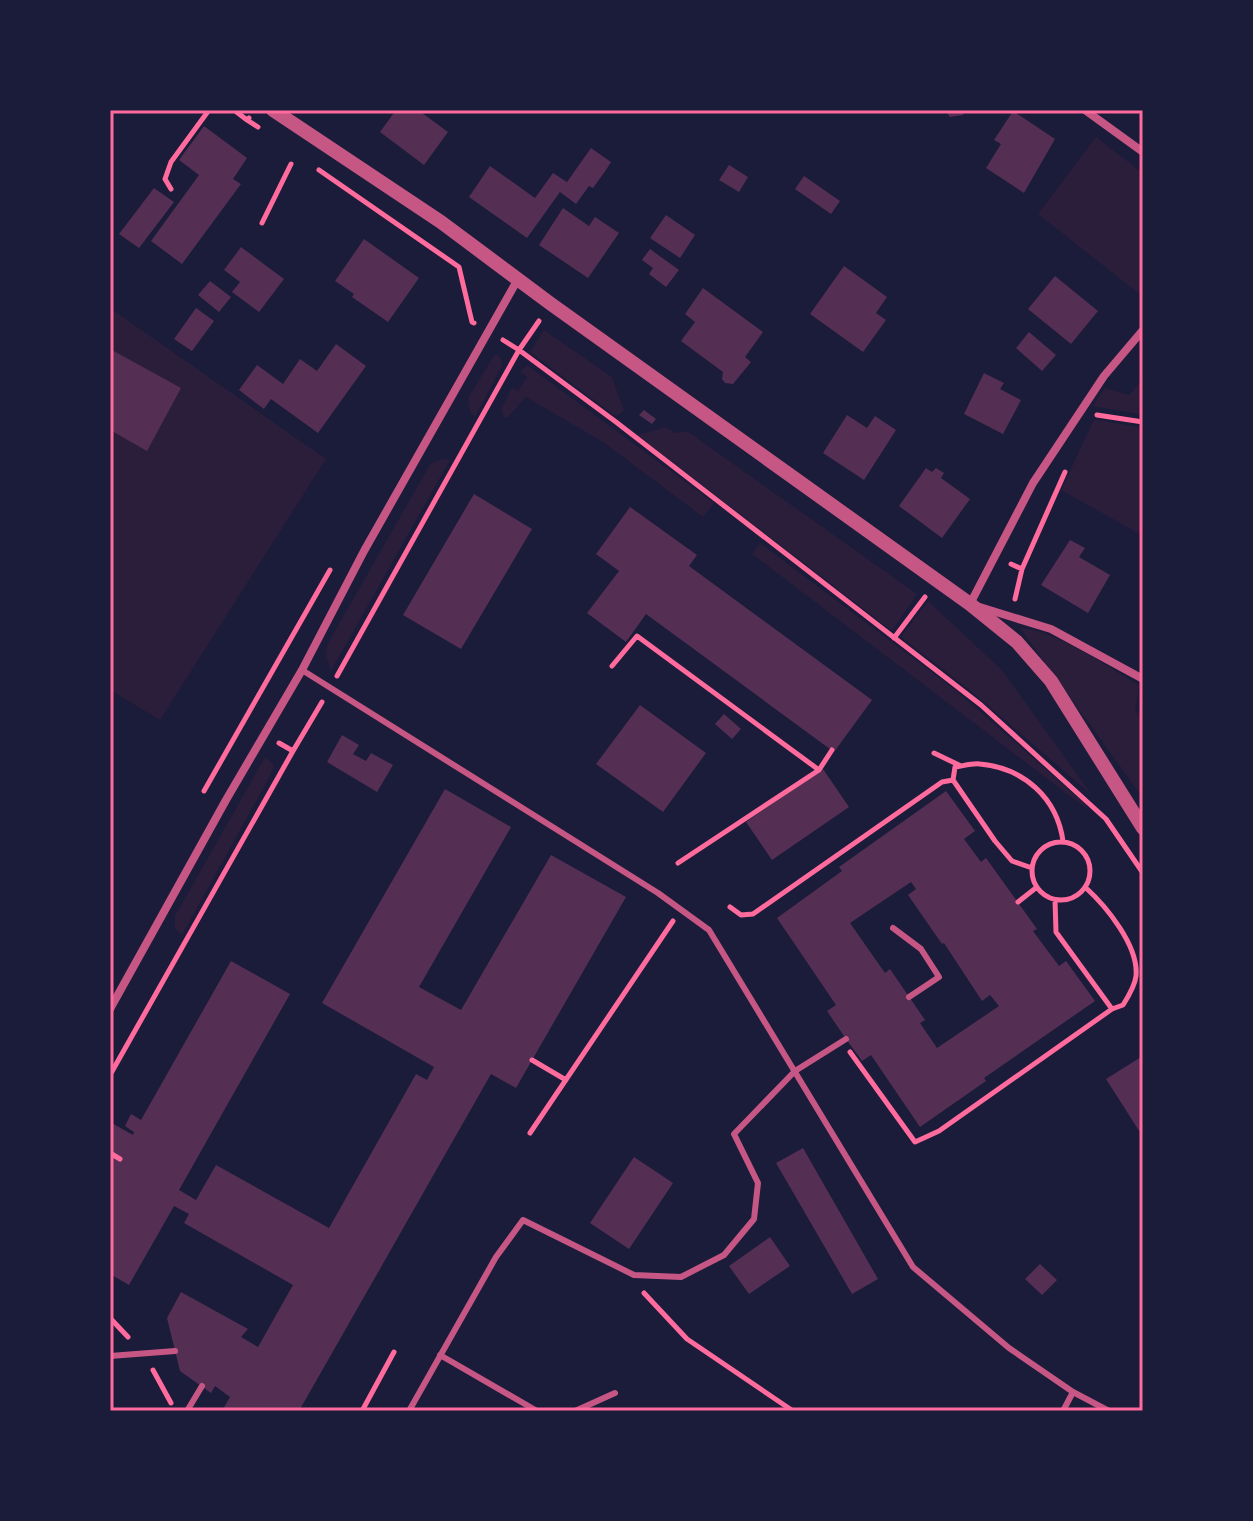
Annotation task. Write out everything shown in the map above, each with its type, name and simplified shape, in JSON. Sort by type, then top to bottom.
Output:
[{"type":"street","points":[[273,110],[441,222],[970,604],[1017,642],[1051,681],[1143,828]]},
{"type":"street","points":[[1085,110],[1143,152]]},
{"type":"street","points":[[110,1009],[518,279]]},
{"type":"street","points":[[970,604],[1033,483],[1104,376],[1143,330]]},
{"type":"street","points":[[970,604],[1051,629],[1143,679]]},
{"type":"lane","points":[[302,670],[658,893],[709,930],[913,1267],[1009,1348],[1073,1392],[1109,1411]]},
{"type":"lane","points":[[893,928],[921,949],[939,977],[909,997]]},
{"type":"lane","points":[[409,1411],[496,1257],[523,1220],[634,1275],[681,1277],[724,1255],[754,1219],[758,1183],[734,1134],[795,1071],[844,1041]]},
{"type":"lane","points":[[110,1356],[175,1351]]},
{"type":"lane","points":[[440,1355],[537,1411]]},
{"type":"lane","points":[[187,1411],[202,1386]]},
{"type":"lane","points":[[1063,1411],[1073,1392]]},
{"type":"lane","points":[[575,1411],[586,1409],[615,1393]]},
{"type":"path","points":[[171,189],[165,179],[171,162],[209,110]]},
{"type":"path","points":[[234,110],[260,128]]},
{"type":"path","points":[[247,120],[254,110]]},
{"type":"path","points":[[310,163],[459,267],[472,322],[519,350],[616,422],[981,705],[1106,819],[1143,873]]},
{"type":"path","points":[[262,223],[291,164]]},
{"type":"path","points":[[110,1075],[519,350],[551,304]]},
{"type":"path","points":[[612,666],[637,636],[819,770]]},
{"type":"path","points":[[243,723],[293,751]]},
{"type":"path","points":[[678,863],[819,770],[832,750]]},
{"type":"path","points":[[934,753],[962,766]]},
{"type":"path","points":[[1032,868],[1012,861],[995,841],[953,780],[955,767],[978,763],[1013,772],[1035,787],[1060,822],[1063,841]]},
{"type":"path","points":[[730,907],[741,915],[753,914],[942,782],[953,780]]},
{"type":"path","points":[[1063,841],[1081,849],[1087,856],[1091,875],[1075,897],[1055,900],[1037,887],[1032,868],[1038,853],[1045,846],[1063,841]]},
{"type":"path","points":[[1018,902],[1037,887]]},
{"type":"path","points":[[844,1041],[915,1142],[939,1131],[1112,1009],[1123,1005],[1129,995],[1136,975],[1133,956],[1106,908],[1085,887]]},
{"type":"path","points":[[1055,900],[1056,932],[1112,1009]]},
{"type":"path","points":[[530,1133],[680,910]]},
{"type":"path","points":[[532,1060],[566,1080]]},
{"type":"path","points":[[110,1153],[120,1159]]},
{"type":"path","points":[[634,1275],[644,1292],[687,1339],[793,1411]]},
{"type":"path","points":[[362,1411],[394,1352]]},
{"type":"shaded area","points":[[1096,137],[1143,173],[1143,297],[1038,214]]},
{"type":"shaded area","points":[[110,308],[326,459],[160,720],[110,690],[110,430],[147,450],[110,349]]},
{"type":"shaded area","points":[[544,330],[612,377],[624,410],[619,415],[615,416],[530,352]]},
{"type":"shaded area","points":[[495,354],[501,358],[502,366],[475,417],[470,412],[468,398]]},
{"type":"shaded area","points":[[527,365],[714,503],[703,517],[603,442],[526,397],[507,418],[504,417],[501,409],[512,388],[518,391],[527,377],[520,372]]},
{"type":"shaded area","points":[[1143,379],[1143,415],[1093,406],[1105,388],[1129,395]]},
{"type":"shaded area","points":[[1094,419],[1143,428],[1143,536],[1061,490]]},
{"type":"shaded area","points":[[666,427],[676,433],[687,431],[917,594],[892,631],[637,435]]},
{"type":"shaded area","points":[[450,460],[331,671],[326,655],[327,645],[431,463]]},
{"type":"shaded area","points":[[760,543],[954,689],[1091,812],[752,554]]},
{"type":"shaded area","points":[[928,601],[1001,669],[1092,795],[971,691],[901,637]]},
{"type":"shaded area","points":[[1020,628],[1064,642],[1139,687],[1135,711],[1143,716],[1143,798]]},
{"type":"shaded area","points":[[265,757],[274,765],[270,776],[182,935],[175,929],[175,916]]},
{"type":"building","points":[[396,110],[418,110],[448,132],[424,165],[380,132]]},
{"type":"building","points":[[945,110],[965,110],[963,115],[950,117]]},
{"type":"building","points":[[1013,111],[1055,139],[1024,193],[986,168],[1001,144],[994,140]]},
{"type":"building","points":[[204,126],[247,158],[233,179],[241,184],[182,264],[151,241],[199,175],[179,160]]},
{"type":"building","points":[[591,148],[611,162],[606,170],[576,204],[560,192],[527,238],[469,197],[490,166],[535,198],[553,173],[567,182]]},
{"type":"building","points":[[729,165],[748,177],[739,192],[719,180]]},
{"type":"building","points":[[804,176],[840,201],[831,214],[795,189]]},
{"type":"building","points":[[154,188],[174,202],[139,248],[119,234]]},
{"type":"building","points":[[563,208],[589,226],[595,217],[619,233],[588,278],[539,245]]},
{"type":"building","points":[[666,215],[695,235],[680,258],[650,238]]},
{"type":"building","points":[[364,239],[419,278],[388,322],[335,281]]},
{"type":"building","points":[[241,247],[284,279],[259,312],[232,292],[240,282],[224,270]]},
{"type":"building","points":[[650,249],[679,270],[666,287],[649,274],[653,268],[642,260]]},
{"type":"building","points":[[844,266],[887,297],[876,313],[886,320],[863,352],[810,314]]},
{"type":"building","points":[[1055,276],[1098,311],[1071,344],[1028,309]]},
{"type":"building","points":[[210,281],[231,297],[219,312],[198,295]]},
{"type":"building","points":[[703,288],[763,332],[745,357],[751,362],[733,384],[725,383],[723,372],[681,341],[695,322],[685,314]]},
{"type":"building","points":[[196,308],[214,321],[192,351],[174,339]]},
{"type":"building","points":[[1029,332],[1056,355],[1042,371],[1016,348]]},
{"type":"building","points":[[336,344],[366,366],[318,433],[271,399],[264,409],[239,390],[257,365],[283,384],[300,359],[317,371]]},
{"type":"building","points":[[110,349],[181,388],[147,451],[110,430]]},
{"type":"building","points":[[984,373],[1004,383],[1000,389],[1021,400],[1003,434],[964,414]]},
{"type":"building","points":[[644,410],[656,419],[652,424],[639,415]]},
{"type":"building","points":[[847,415],[867,428],[875,416],[896,430],[864,480],[823,453]]},
{"type":"building","points":[[926,468],[932,472],[936,468],[944,473],[941,478],[970,499],[942,538],[899,506]]},
{"type":"building","points":[[474,494],[532,529],[461,649],[403,615]]},
{"type":"building","points":[[630,507],[697,555],[689,566],[872,700],[834,752],[646,614],[626,642],[587,613],[619,571],[596,554]]},
{"type":"building","points":[[1070,540],[1085,548],[1079,557],[1110,575],[1088,613],[1041,585]]},
{"type":"building","points":[[640,705],[706,753],[663,812],[596,764]]},
{"type":"building","points":[[724,714],[741,729],[732,739],[715,724]]},
{"type":"building","points":[[342,735],[359,745],[353,754],[366,761],[371,753],[393,765],[377,792],[327,762]]},
{"type":"building","points":[[823,769],[849,807],[772,860],[746,822]]},
{"type":"building","points":[[445,789],[511,827],[419,987],[461,1010],[551,855],[626,897],[516,1088],[491,1074],[299,1411],[222,1411],[230,1397],[215,1386],[211,1393],[180,1371],[167,1318],[181,1292],[248,1329],[241,1337],[258,1347],[293,1285],[184,1223],[189,1214],[174,1206],[129,1285],[110,1274],[110,1122],[133,1135],[134,1132],[125,1126],[131,1114],[141,1120],[231,961],[290,994],[179,1190],[196,1200],[216,1165],[329,1228],[416,1074],[427,1080],[434,1067],[322,1003]]},
{"type":"building","points":[[946,791],[975,831],[964,839],[981,862],[986,858],[1037,929],[1033,931],[1059,966],[1066,961],[1095,1001],[920,1127],[871,1055],[862,1061],[846,1039],[827,1011],[836,1005],[777,918],[842,871],[839,867]],"holes":[[[911,882],[916,889],[908,895],[982,1001],[990,995],[999,1006],[937,1048],[920,1023],[925,1020],[890,969],[885,973],[850,923]]]},
{"type":"building","points":[[1141,1057],[1143,1061],[1143,1137],[1106,1079]]},
{"type":"building","points":[[803,1148],[878,1279],[852,1294],[776,1163]]},
{"type":"building","points":[[634,1157],[673,1183],[629,1249],[590,1223]]},
{"type":"building","points":[[770,1237],[790,1266],[749,1294],[729,1266]]},
{"type":"building","points":[[1040,1264],[1057,1280],[1042,1295],[1025,1279]]}]
